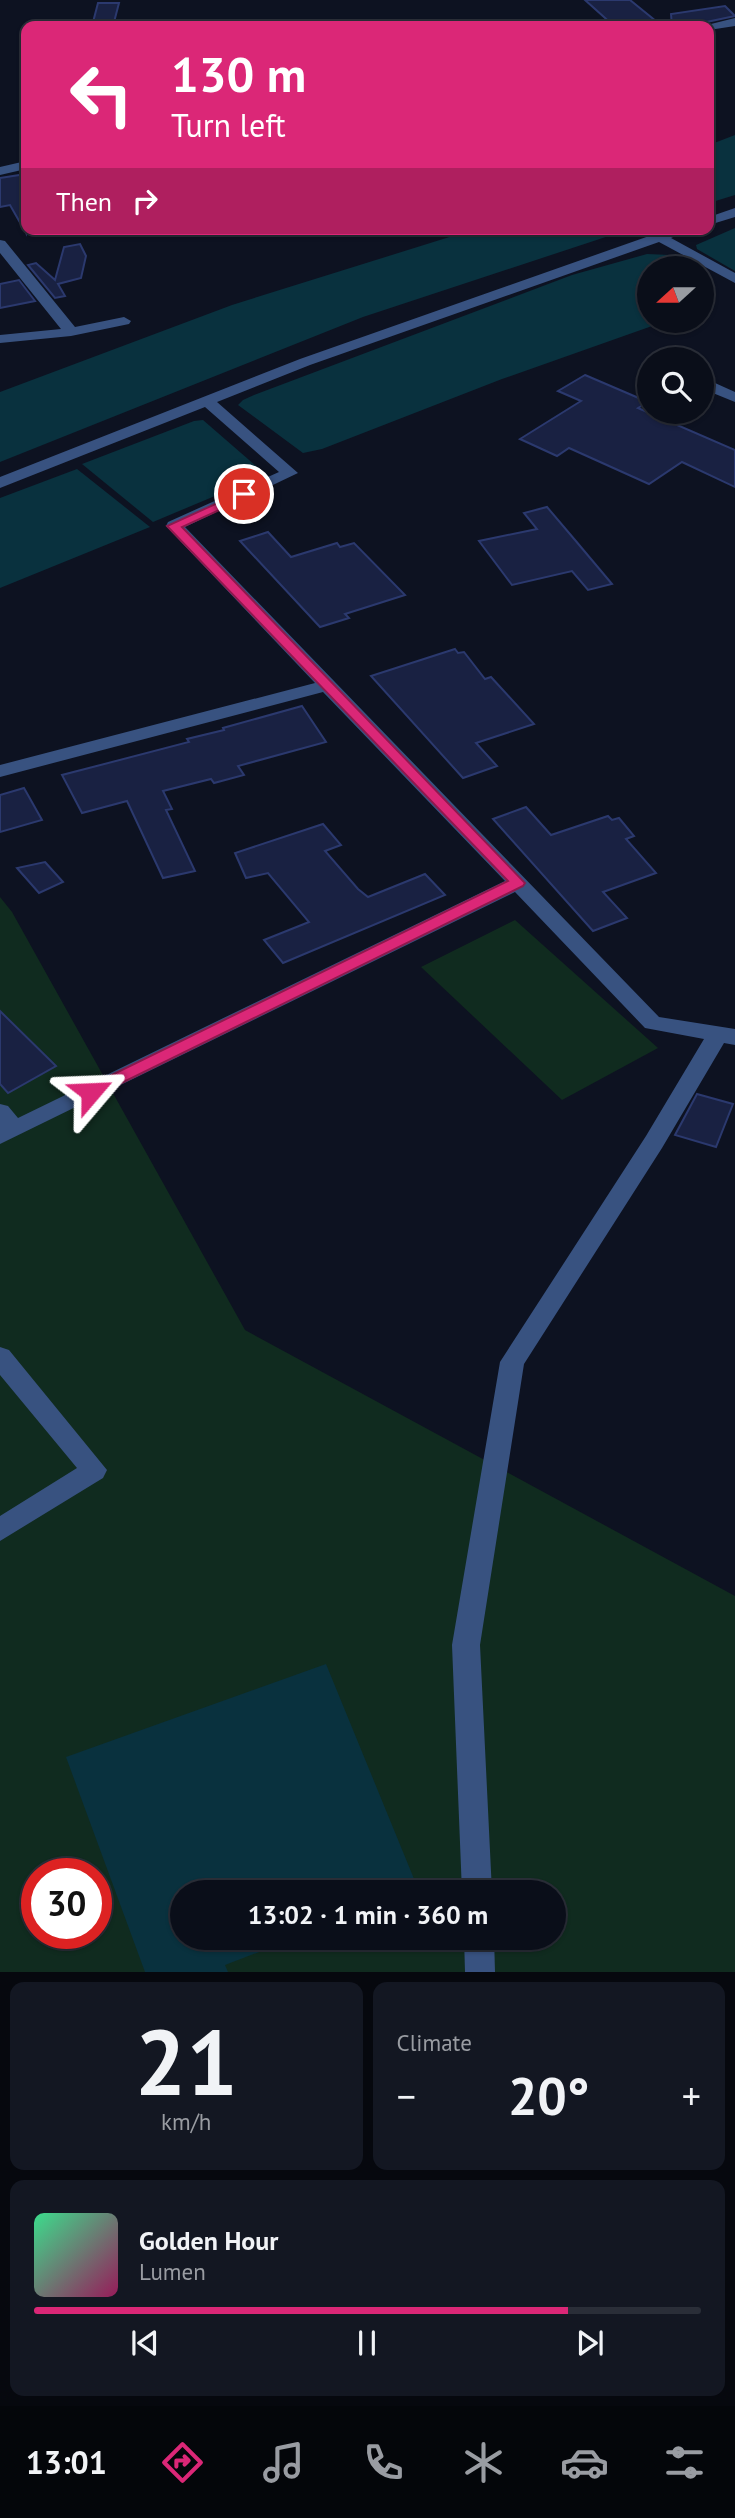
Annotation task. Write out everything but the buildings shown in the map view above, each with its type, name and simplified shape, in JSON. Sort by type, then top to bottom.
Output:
[{"type":"street","points":[[714,25],[735,22]]},
{"type":"street","points":[[0,172],[21,166]]},
{"type":"street","points":[[714,219],[735,212]]},
{"type":"street","points":[[0,483],[305,362],[666,235]]},
{"type":"street","points":[[660,237],[735,279]]},
{"type":"street","points":[[2,250],[71,332]]},
{"type":"street","points":[[0,339],[71,332],[124,321]]},
{"type":"street","points":[[714,388],[735,397]]},
{"type":"street","points":[[208,402],[290,474],[174,526],[653,1023],[726,1035],[512,1362],[466,1645],[476,1880]]},
{"type":"street","points":[[0,771],[327,685]]},
{"type":"street","points":[[0,1112],[8,1133],[518,883]]},
{"type":"street","points":[[0,1357],[94,1470],[0,1530]]},
{"type":"street","points":[[479,1950],[480,1972]]},
{"type":"green space","points":[[0,897],[12,912],[245,1330],[735,1596],[735,1972],[0,1972]]},
{"type":"green space","points":[[515,920],[658,1048],[562,1100],[421,967]]},
{"type":"water","points":[[735,135],[735,195],[714,201],[714,143]]},
{"type":"water","points":[[735,228],[735,271],[714,259],[714,256],[697,249],[696,245]]},
{"type":"water","points":[[456,235],[612,235],[363,317],[0,462],[0,392],[232,305]]},
{"type":"water","points":[[647,254],[672,256],[640,256]]},
{"type":"water","points":[[637,257],[637,331],[502,379],[322,449],[303,453],[238,405],[254,395],[572,275]]},
{"type":"water","points":[[203,420],[264,473],[153,522],[82,464],[194,421]]},
{"type":"water","points":[[77,469],[150,527],[0,588],[0,498]]},
{"type":"water","points":[[326,1664],[414,1880],[170,1880],[170,1950],[264,1950],[225,1965],[228,1972],[145,1972],[112,1882],[112,1858],[103,1858],[66,1757]]},
{"type":"route","points":[[91,1092],[518,883],[174,526],[244,494]]}]
